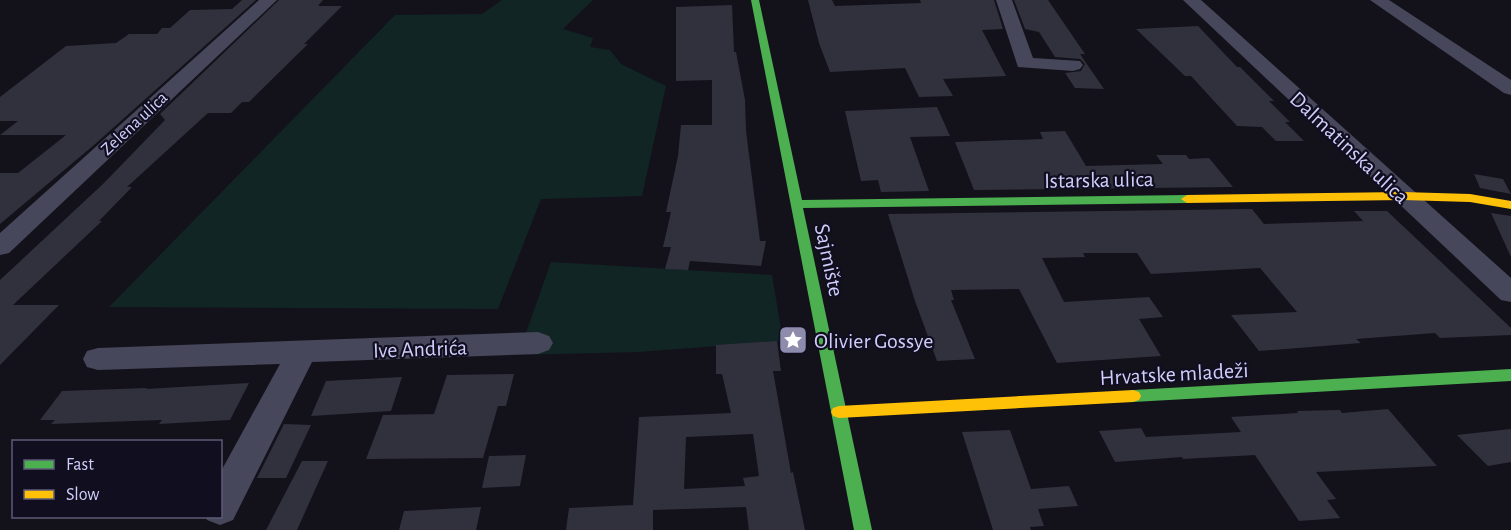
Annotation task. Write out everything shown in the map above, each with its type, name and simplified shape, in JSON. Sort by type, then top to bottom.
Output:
[{"type":"street","name":"Zelena ulica","points":[[0,247],[269,0]]},
{"type":"street","name":"Sajmište","points":[[755,0],[863,530]]},
{"type":"street","points":[[1004,0],[1025,63],[1073,65]]},
{"type":"street","name":"Dalmatinska ulica","points":[[1191,0],[1402,196],[1511,293]]},
{"type":"street","points":[[1378,0],[1511,89]]},
{"type":"street","name":"Istarska ulica","points":[[796,204],[1402,196],[1470,198],[1511,205]]},
{"type":"street","name":"Ive Andrića","points":[[98,359],[538,343]]},
{"type":"street","points":[[222,505],[303,352]]},
{"type":"street","name":"Hrvatske mladeži","points":[[840,412],[1511,375]]},
{"type":"green space","points":[[502,0],[593,0],[563,29],[593,38],[590,47],[610,50],[621,64],[666,86],[642,196],[541,199],[498,309],[109,307],[395,15],[482,14]]},
{"type":"green space","points":[[551,262],[772,275],[783,341],[638,352],[515,355],[522,344]]},
{"type":"building","points":[[242,0],[256,0],[94,145],[0,224],[0,173],[18,173],[66,135],[0,135],[18,121],[0,121],[0,97],[66,46],[116,43],[129,34],[157,34],[162,28],[170,28],[190,10],[232,9]]},
{"type":"building","points":[[279,0],[323,0],[318,6],[342,6],[304,44],[308,44],[249,102],[242,102],[231,113],[208,113],[127,187],[132,187],[99,221],[102,221],[13,305],[59,305],[0,365],[0,280],[104,183],[165,120],[160,114]]},
{"type":"building","points":[[808,0],[832,0],[835,6],[921,3],[920,0],[994,0],[1003,29],[982,30],[1006,76],[943,79],[953,96],[919,97],[905,68],[830,72],[819,43]]},
{"type":"building","points":[[1014,0],[1048,0],[1085,54],[1080,54],[1104,89],[1075,88],[1065,73],[1081,71],[1085,64],[1080,59],[1055,57],[1039,32],[1025,29]]},
{"type":"building","points":[[732,5],[734,52],[736,52],[745,100],[746,131],[760,241],[766,241],[761,266],[690,261],[688,270],[665,269],[671,247],[663,247],[671,212],[666,212],[678,156],[681,125],[712,125],[712,80],[676,81],[676,7]]},
{"type":"building","points":[[1198,26],[1274,101],[1269,101],[1290,122],[1285,122],[1304,141],[1276,141],[1262,127],[1237,126],[1191,76],[1185,76],[1136,29]]},
{"type":"building","points":[[937,107],[950,136],[910,137],[929,191],[881,192],[878,180],[861,181],[845,111]]},
{"type":"building","points":[[1065,131],[1086,166],[1163,164],[1156,155],[1186,155],[1189,159],[1209,158],[1233,187],[974,190],[955,142],[1043,139],[1040,132]]},
{"type":"building","points":[[1474,174],[1503,179],[1511,194],[1480,188]]},
{"type":"building","points":[[1252,209],[1264,224],[1363,221],[1354,211],[1387,211],[1511,328],[1511,335],[1440,338],[1435,333],[1356,339],[1361,343],[1259,351],[1231,315],[1297,312],[1260,268],[1151,274],[1137,253],[1083,253],[1085,257],[1042,258],[1064,302],[1149,297],[1163,317],[1139,319],[1161,356],[1057,363],[1019,289],[951,290],[954,300],[951,300],[975,359],[937,361],[915,301],[888,214]]},
{"type":"building","points":[[1491,213],[1511,216],[1511,257]]},
{"type":"building","points":[[777,341],[781,371],[773,371],[791,473],[793,472],[805,530],[749,530],[746,507],[653,510],[653,530],[566,530],[569,508],[633,505],[639,417],[731,413],[722,374],[716,374],[716,345]],"holes":[[[753,434],[759,476],[743,478],[745,486],[684,489],[686,437]]]},
{"type":"building","points":[[514,374],[506,406],[498,406],[483,458],[366,459],[383,415],[434,414],[447,375]]},
{"type":"building","points":[[402,377],[391,411],[311,416],[326,381]]},
{"type":"building","points":[[249,383],[230,420],[159,424],[162,420],[51,424],[55,420],[40,420],[62,391]]},
{"type":"building","points":[[1388,409],[1437,466],[1316,472],[1336,499],[1327,500],[1340,518],[1299,521],[1255,455],[1115,462],[1099,431],[1141,428],[1146,437],[1241,432],[1231,417],[1298,413],[1297,411],[1340,410],[1342,413]]},
{"type":"building","points":[[284,424],[311,425],[286,478],[257,478]]},
{"type":"building","points":[[1511,429],[1511,462],[1488,466],[1457,435]]},
{"type":"building","points":[[1010,430],[1031,489],[1069,486],[1078,506],[1038,509],[1044,526],[1030,527],[1031,530],[993,530],[962,432]]},
{"type":"building","points":[[526,455],[520,486],[482,488],[489,456]]},
{"type":"building","points":[[302,461],[328,461],[297,530],[266,530]]},
{"type":"building","points":[[481,507],[476,530],[399,530],[404,511]]},
{"type":"traffic: fast","points":[[755,0],[863,530]]},
{"type":"traffic: fast","points":[[796,204],[1187,199]]},
{"type":"traffic: fast","points":[[1133,396],[1511,375]]},
{"type":"traffic: slow","points":[[1187,199],[1403,196],[1470,198],[1511,205]]},
{"type":"traffic: slow","points":[[839,412],[1133,396]]},
{"type":"place","name":"Olivier Gossye","points":[[793,340]]}]
